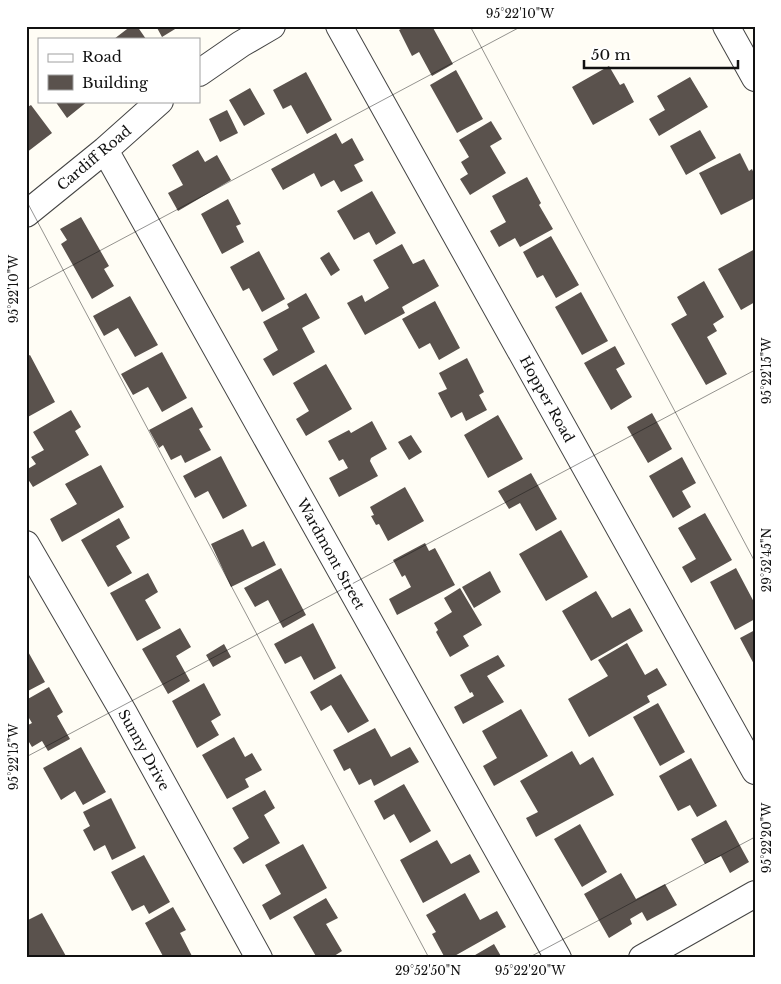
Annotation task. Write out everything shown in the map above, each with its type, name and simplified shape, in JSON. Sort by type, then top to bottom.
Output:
[{"type":"street","points":[[200,72],[272,26]]},
{"type":"street","name":"Hopper Road","points":[[339,26],[755,771]]},
{"type":"street","points":[[726,26],[755,78]]},
{"type":"street","name":"Cardiff Road","points":[[26,214],[105,150],[159,102]]},
{"type":"street","name":"Wardmont Street","points":[[105,150],[558,958]]},
{"type":"street","name":"Sunny Drive","points":[[26,544],[124,713],[259,958]]},
{"type":"street","points":[[642,958],[755,894]]},
{"type":"building","points":[[131,26],[137,26],[145,38],[115,38]]},
{"type":"building","points":[[156,26],[180,26],[162,37]]},
{"type":"building","points":[[406,26],[432,26],[453,64],[432,76],[419,52],[412,56],[399,30]]},
{"type":"building","points":[[609,66],[620,85],[624,83],[634,102],[593,125],[572,87]]},
{"type":"building","points":[[456,70],[483,119],[457,133],[430,85]]},
{"type":"building","points":[[306,72],[332,120],[307,134],[291,105],[283,109],[273,90]]},
{"type":"building","points":[[690,77],[708,107],[659,136],[649,119],[665,110],[657,96]]},
{"type":"building","points":[[250,88],[265,114],[244,126],[229,100]]},
{"type":"building","points":[[56,102],[87,102],[67,118]]},
{"type":"building","points":[[31,105],[52,133],[26,153],[26,108]]},
{"type":"building","points":[[227,110],[238,133],[220,142],[209,119]]},
{"type":"building","points":[[491,121],[502,139],[490,146],[506,173],[470,195],[460,179],[468,174],[461,162],[469,157],[459,140]]},
{"type":"building","points":[[700,130],[716,158],[686,175],[670,146]]},
{"type":"building","points":[[336,133],[342,144],[352,138],[364,160],[354,165],[363,181],[341,192],[334,180],[321,187],[314,173],[283,190],[271,169]]},
{"type":"building","points":[[198,150],[205,162],[217,155],[231,180],[178,211],[168,193],[183,185],[172,165]]},
{"type":"building","points":[[740,153],[749,171],[752,169],[755,176],[755,198],[721,215],[699,173]]},
{"type":"building","points":[[527,177],[541,203],[539,205],[553,229],[520,247],[515,238],[499,247],[490,231],[506,222],[492,196]]},
{"type":"building","points":[[372,191],[396,233],[376,245],[369,232],[354,240],[337,211]]},
{"type":"building","points":[[228,199],[241,224],[236,226],[244,242],[222,254],[201,214]]},
{"type":"building","points":[[81,217],[109,266],[104,269],[114,286],[92,299],[61,244],[67,240],[60,229]]},
{"type":"building","points":[[551,236],[579,285],[556,298],[543,275],[537,278],[523,252]]},
{"type":"building","points":[[402,244],[413,264],[424,259],[439,286],[402,307],[405,313],[365,335],[347,303],[362,295],[365,302],[389,288],[373,260]]},
{"type":"building","points":[[755,249],[755,302],[741,310],[718,269]]},
{"type":"building","points":[[259,251],[285,299],[262,312],[249,288],[243,291],[230,267]]},
{"type":"building","points":[[329,252],[340,270],[331,276],[320,258]]},
{"type":"building","points":[[704,281],[724,317],[713,324],[717,331],[707,337],[727,374],[706,385],[671,324],[687,315],[677,297]]},
{"type":"building","points":[[581,292],[608,341],[582,355],[555,307]]},
{"type":"building","points":[[306,293],[320,318],[302,328],[315,352],[273,376],[263,359],[278,350],[263,322],[289,308],[287,304]]},
{"type":"building","points":[[130,296],[158,345],[135,357],[118,328],[104,336],[93,316]]},
{"type":"building","points":[[435,301],[460,348],[439,360],[430,343],[419,349],[402,319]]},
{"type":"building","points":[[615,346],[625,364],[616,369],[632,397],[611,410],[584,363]]},
{"type":"building","points":[[162,352],[187,398],[162,412],[148,387],[133,395],[121,374]]},
{"type":"building","points":[[30,355],[55,402],[26,418],[26,357]]},
{"type":"building","points":[[467,358],[484,392],[479,395],[487,410],[466,421],[462,412],[451,418],[438,393],[447,389],[439,373]]},
{"type":"building","points":[[326,364],[352,409],[306,436],[296,419],[309,411],[293,383]]},
{"type":"building","points":[[192,407],[203,427],[199,429],[211,450],[185,463],[181,455],[171,460],[163,445],[159,448],[149,430]]},
{"type":"building","points":[[71,410],[81,427],[75,431],[89,455],[33,487],[26,476],[26,470],[36,464],[31,457],[44,450],[33,432]]},
{"type":"building","points":[[652,413],[672,449],[648,463],[627,427]]},
{"type":"building","points":[[498,415],[523,459],[488,478],[464,435]]},
{"type":"building","points":[[372,421],[387,449],[371,458],[370,461],[378,476],[339,497],[329,478],[348,468],[343,459],[339,461],[328,441],[349,430],[351,433]]},
{"type":"building","points":[[411,435],[422,452],[409,460],[398,442]]},
{"type":"building","points":[[221,456],[247,506],[223,519],[208,491],[195,498],[183,476]]},
{"type":"building","points":[[682,457],[696,483],[682,491],[691,507],[673,518],[649,476]]},
{"type":"building","points":[[101,465],[124,507],[62,542],[50,519],[77,504],[65,484]]},
{"type":"building","points":[[531,473],[557,519],[536,531],[520,503],[509,509],[498,491]]},
{"type":"building","points":[[405,487],[424,521],[388,541],[379,524],[376,525],[371,516],[374,515],[370,507]]},
{"type":"building","points":[[705,513],[732,560],[691,583],[682,567],[696,559],[678,528]]},
{"type":"building","points":[[119,518],[130,538],[116,546],[132,573],[108,587],[81,540]]},
{"type":"building","points":[[243,529],[252,547],[264,541],[276,565],[231,587],[211,544]]},
{"type":"building","points":[[561,530],[588,577],[546,601],[519,554]]},
{"type":"building","points":[[425,543],[429,551],[435,548],[455,585],[397,615],[389,599],[411,587],[405,575],[402,577],[393,560]]},
{"type":"building","points":[[281,568],[306,615],[283,628],[268,600],[255,607],[244,588]]},
{"type":"building","points":[[736,568],[755,604],[755,619],[735,630],[710,582]]},
{"type":"building","points":[[490,571],[501,592],[474,608],[462,587]]},
{"type":"building","points":[[148,573],[158,592],[145,600],[161,628],[137,641],[110,593]]},
{"type":"building","points":[[460,588],[482,625],[463,636],[469,646],[450,657],[436,632],[438,630],[434,623],[452,612],[444,598]]},
{"type":"building","points":[[596,591],[612,618],[630,608],[643,631],[591,661],[562,611]]},
{"type":"building","points":[[313,623],[336,668],[314,680],[301,656],[285,664],[274,644]]},
{"type":"building","points":[[180,628],[191,647],[176,656],[190,681],[168,694],[142,649]]},
{"type":"building","points":[[755,630],[755,666],[740,638]]},
{"type":"building","points":[[627,643],[645,675],[657,668],[667,685],[647,696],[650,702],[589,737],[568,699],[608,676],[598,660]]},
{"type":"building","points":[[224,644],[231,657],[213,667],[206,655]]},
{"type":"building","points":[[26,648],[45,682],[26,692]]},
{"type":"building","points":[[498,655],[505,666],[487,676],[504,702],[463,724],[454,707],[474,696],[472,692],[470,693],[460,675]]},
{"type":"building","points":[[341,674],[369,721],[348,733],[331,705],[321,711],[310,692]]},
{"type":"building","points":[[204,683],[221,715],[211,721],[219,735],[197,748],[172,701]]},
{"type":"building","points":[[49,687],[63,712],[57,716],[70,739],[48,751],[42,741],[32,747],[26,737],[26,726],[32,723],[26,713],[26,700]]},
{"type":"building","points":[[658,703],[685,752],[660,766],[633,717]]},
{"type":"building","points":[[521,709],[548,756],[494,786],[483,766],[497,758],[482,731]]},
{"type":"building","points":[[375,728],[391,757],[410,747],[419,762],[374,786],[371,779],[359,785],[350,768],[344,771],[333,750]]},
{"type":"building","points":[[234,737],[245,757],[252,753],[262,770],[245,779],[249,787],[227,799],[202,755]]},
{"type":"building","points":[[81,747],[106,792],[83,805],[75,791],[61,800],[43,768]]},
{"type":"building","points":[[572,751],[580,765],[593,757],[614,795],[536,837],[526,818],[538,812],[520,781]]},
{"type":"building","points":[[691,758],[717,806],[697,817],[690,805],[678,811],[659,776]]},
{"type":"building","points":[[404,784],[431,831],[410,843],[394,814],[384,820],[374,801]]},
{"type":"building","points":[[265,790],[275,808],[264,815],[280,843],[243,864],[233,848],[249,838],[232,808]]},
{"type":"building","points":[[111,798],[136,848],[112,860],[105,845],[94,851],[83,830],[90,826],[83,812]]},
{"type":"building","points":[[726,820],[749,862],[730,873],[721,856],[705,864],[691,839]]},
{"type":"building","points":[[580,824],[607,872],[582,887],[554,839]]},
{"type":"building","points":[[437,840],[451,864],[470,854],[480,872],[423,903],[400,860]]},
{"type":"building","points":[[303,844],[327,888],[270,920],[262,905],[281,894],[265,865]]},
{"type":"building","points":[[144,855],[170,902],[149,914],[144,905],[132,911],[111,872]]},
{"type":"building","points":[[621,873],[636,899],[665,884],[677,905],[647,921],[642,912],[630,919],[632,924],[609,938],[584,894]]},
{"type":"building","points":[[465,893],[480,920],[497,911],[506,927],[451,958],[445,958],[432,934],[436,932],[426,915]]},
{"type":"building","points":[[326,898],[338,918],[326,924],[342,951],[331,958],[317,958],[293,917]]},
{"type":"building","points":[[173,907],[186,930],[180,933],[193,958],[164,958],[145,923]]},
{"type":"building","points":[[42,913],[67,958],[26,958],[26,921]]},
{"type":"building","points":[[494,944],[502,958],[470,958]]}]
